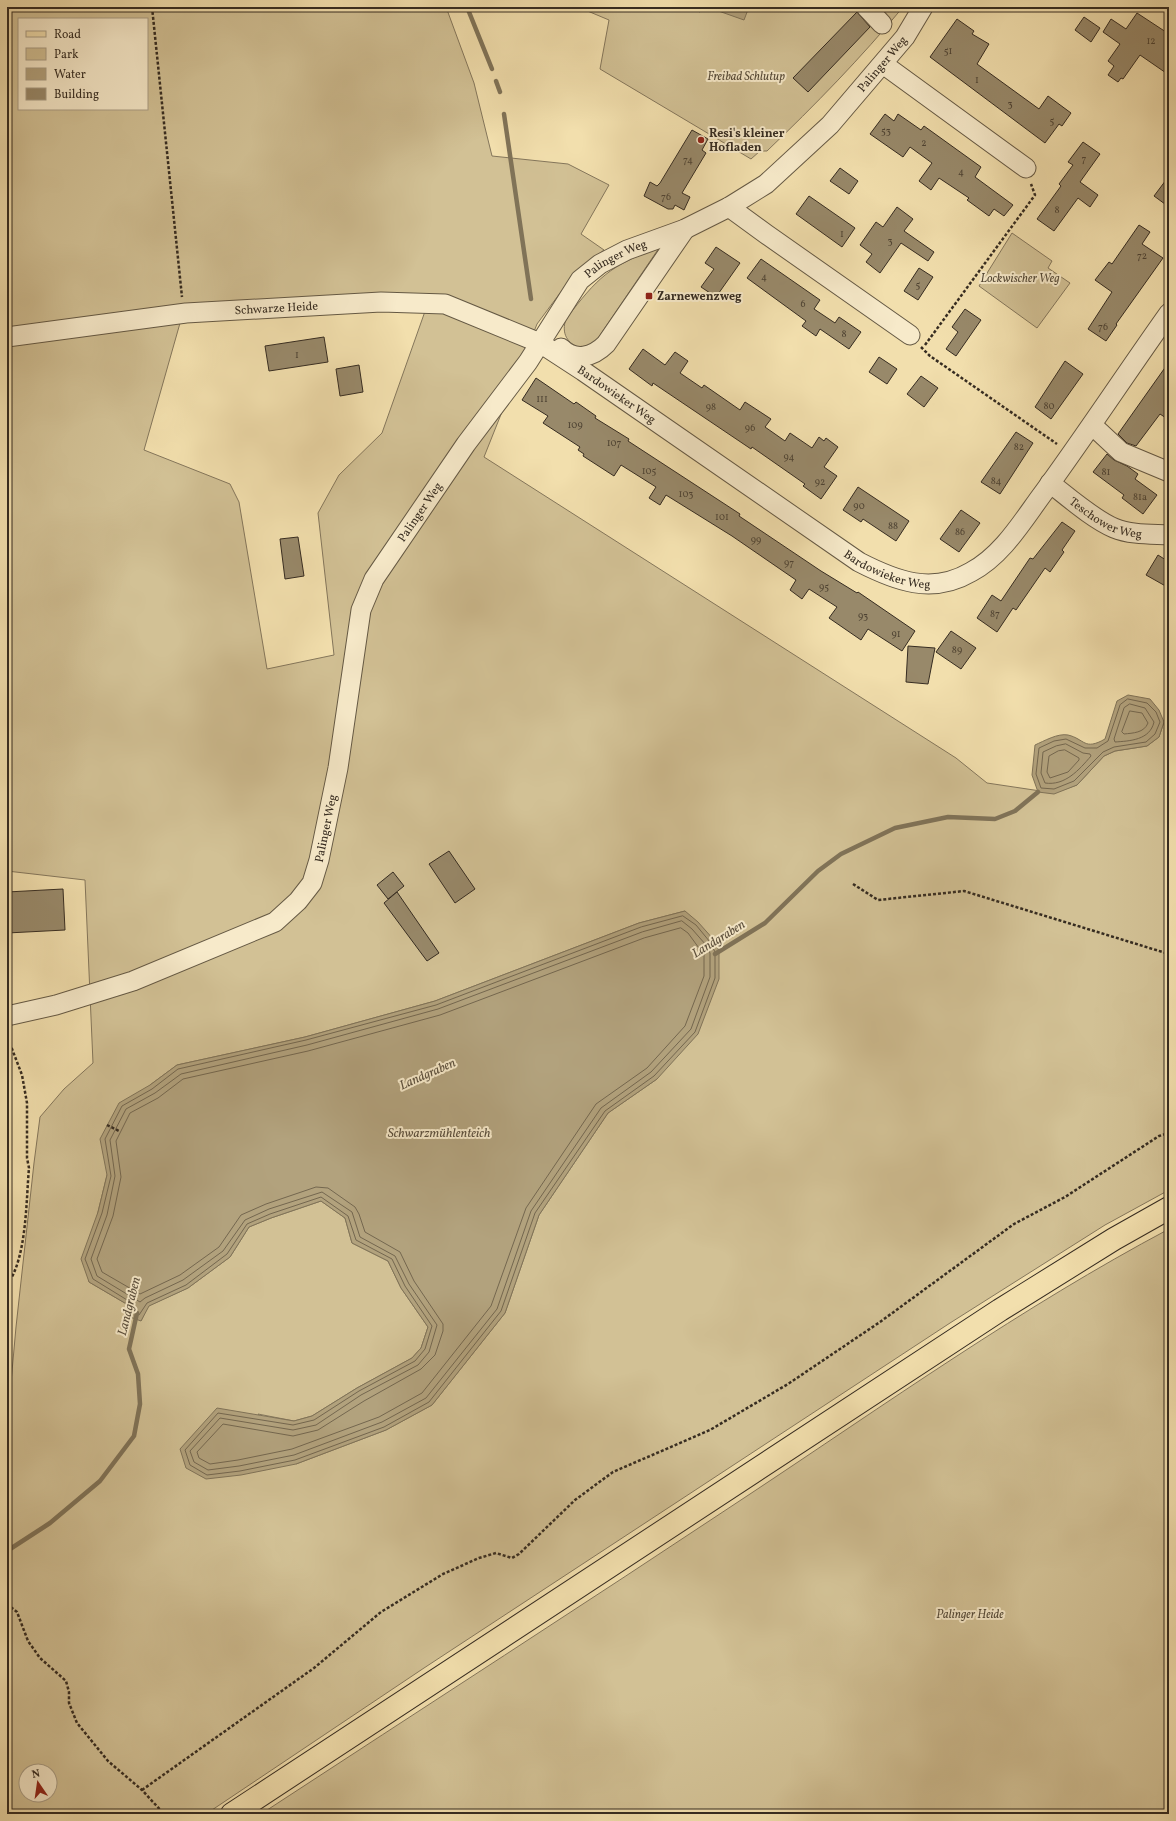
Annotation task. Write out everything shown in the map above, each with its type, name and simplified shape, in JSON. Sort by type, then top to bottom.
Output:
[{"type":"main road","points":[[232,1814],[1000,1310],[1114,1239],[1169,1208]]},
{"type":"street","points":[[866,7],[882,24]]},
{"type":"street","name":"Palinger Weg","points":[[10,1016],[56,1005],[133,981],[275,922],[298,901],[312,883],[320,860],[338,768],[361,610],[372,585],[466,444],[528,362],[557,313],[580,280],[600,264],[627,250],[685,229],[730,207],[766,184],[830,125],[905,37],[923,7]]},
{"type":"street","points":[[883,64],[1026,168]]},
{"type":"street","points":[[730,207],[916,342]]},
{"type":"street","points":[[557,313],[553,332],[556,342],[562,349],[571,355],[580,357],[590,356],[599,351],[610,338],[685,229]]},
{"type":"street","name":"Schwarze Heide","points":[[7,337],[186,313],[381,302],[445,304],[540,343]]},
{"type":"street","name":"Bardowieker Weg","points":[[540,343],[583,371],[859,562],[881,574],[902,582],[922,584],[940,583],[971,573],[996,554],[1071,455],[1169,313]]},
{"type":"street","points":[[1092,425],[1121,452],[1169,472]]},
{"type":"street","name":"Teschower Weg","points":[[1050,483],[1101,521],[1114,528],[1134,533],[1167,531]]},
{"type":"path","points":[[152,7],[182,297],[186,313]]},
{"type":"path","points":[[1026,168],[1035,195],[916,342],[930,356],[1071,455]]},
{"type":"path","points":[[853,884],[878,900],[964,891],[1169,954]]},
{"type":"path","points":[[7,1285],[17,1265],[22,1248],[29,1168],[27,1158],[27,1103],[22,1075],[10,1041],[10,1016]]},
{"type":"path","points":[[107,1125],[119,1131]]},
{"type":"path","points":[[142,1790],[314,1668],[381,1612],[442,1574],[479,1558],[496,1553],[512,1558],[519,1554],[575,1500],[613,1472],[710,1430],[788,1384],[880,1322],[1014,1224],[1065,1197],[1159,1136],[1169,1132]]},
{"type":"path","points":[[7,1604],[17,1612],[28,1641],[40,1658],[66,1681],[69,1692],[69,1703],[77,1723],[108,1761],[142,1790],[164,1814]]},
{"type":"green space","points":[[7,7],[446,7],[474,83],[492,156],[568,164],[609,185],[581,234],[604,250],[584,265],[569,281],[537,324],[484,457],[956,758],[987,783],[1054,793],[1077,785],[1104,756],[1115,751],[1147,746],[1159,737],[1164,722],[1169,722],[1169,1190],[1105,1225],[950,1323],[424,1668],[206,1814],[7,1814],[7,1427],[16,1327],[34,1163],[40,1117],[64,1089],[93,1063],[85,880],[7,871]],"holes":[[[429,300],[382,433],[339,475],[318,513],[334,655],[267,669],[239,502],[230,484],[144,450],[184,309]],[[685,911],[657,1079],[608,1113],[539,1215],[505,1313],[432,1405],[386,1430],[296,1464],[258,1414],[294,1421],[312,1416],[357,1388],[412,1358],[421,1348],[428,1327],[401,1288],[388,1261],[352,1243],[345,1218],[321,1201],[249,1227],[230,1257],[188,1288],[148,1306],[141,1321],[130,1306],[89,1282],[98,1212],[107,1175],[150,1085],[177,1065],[305,1037],[435,1001],[639,923]]]},
{"type":"green space","name":"Freibad Schlutup","points":[[578,7],[903,7],[854,63],[803,116],[767,151],[760,151],[751,159],[600,69],[609,20]]},
{"type":"green space","name":"Lockwischer Weg","points":[[1012,233],[1052,261],[1048,268],[1070,283],[1037,328],[979,286]]},
{"type":"green space","points":[[659,248],[594,344],[581,348],[572,344],[566,337],[564,329],[566,319],[596,283],[606,274],[628,260]]},
{"type":"green space","name":"Palinger Heide","points":[[1169,1229],[1169,1814],[261,1814],[687,1536],[955,1357],[1114,1259]]},
{"type":"water","points":[[697,7],[749,7],[744,20],[710,8],[699,12]]},
{"type":"water","points":[[1128,695],[1150,699],[1159,710],[1164,722],[1159,737],[1147,746],[1115,751],[1104,756],[1077,785],[1054,794],[1038,792],[1032,775],[1035,745],[1060,735],[1068,735],[1089,744],[1105,739],[1117,701]]},
{"type":"water","name":"Schwarzmühlenteich","points":[[685,911],[698,922],[714,940],[719,951],[719,979],[698,1034],[657,1079],[608,1113],[539,1215],[505,1313],[432,1405],[386,1430],[296,1464],[241,1475],[206,1479],[186,1468],[180,1449],[217,1408],[294,1421],[312,1416],[357,1388],[412,1358],[421,1348],[428,1327],[401,1288],[388,1261],[352,1243],[345,1218],[321,1201],[249,1227],[230,1257],[188,1288],[149,1306],[141,1321],[130,1317],[130,1306],[89,1282],[81,1259],[98,1212],[107,1175],[100,1139],[119,1103],[150,1085],[177,1065],[305,1037],[435,1001],[639,923]]},
{"type":"building","points":[[857,12],[870,27],[808,92],[793,78]]},
{"type":"building","points":[[1137,13],[1169,34],[1169,75],[1140,55],[1123,79],[1121,78],[1118,82],[1108,75],[1114,66],[1108,61],[1120,44],[1103,32],[1111,19],[1126,29]]},
{"type":"building","points":[[1084,17],[1100,28],[1091,42],[1075,30]]},
{"type":"building","points":[[957,19],[974,31],[972,34],[989,44],[977,64],[1039,109],[1048,96],[1071,113],[1062,126],[1059,124],[1045,143],[930,57]]},
{"type":"building","points":[[885,114],[894,121],[898,114],[921,130],[924,126],[981,167],[975,177],[1013,205],[1004,216],[994,209],[989,216],[967,200],[969,198],[939,178],[931,190],[919,181],[932,163],[910,147],[903,157],[870,134]]},
{"type":"building","points":[[692,130],[708,139],[702,150],[706,153],[682,193],[690,197],[684,210],[675,205],[673,209],[668,209],[644,196],[650,182],[657,186],[660,183]]},
{"type":"building","points":[[1083,142],[1100,154],[1080,182],[1098,195],[1090,207],[1078,198],[1054,231],[1037,219],[1061,186],[1059,184],[1073,165],[1068,162]]},
{"type":"building","points":[[840,168],[858,181],[849,194],[830,181]]},
{"type":"building","points":[[1169,176],[1169,207],[1154,196]]},
{"type":"building","points":[[809,196],[855,228],[842,247],[796,214]]},
{"type":"building","points":[[897,207],[913,219],[904,231],[934,252],[928,261],[901,243],[880,273],[866,262],[872,254],[860,245],[876,222],[883,227]]},
{"type":"building","points":[[1139,225],[1150,232],[1142,244],[1163,258],[1116,324],[1117,325],[1106,341],[1088,329],[1112,292],[1095,280],[1109,262],[1112,264]]},
{"type":"building","points":[[716,247],[740,263],[716,297],[701,287],[714,269],[705,263]]},
{"type":"building","points":[[761,259],[820,300],[814,309],[835,323],[839,317],[861,332],[849,349],[820,329],[816,336],[802,326],[806,321],[747,278]]},
{"type":"building","points":[[919,268],[933,277],[918,300],[904,291]]},
{"type":"building","points":[[965,309],[981,320],[956,356],[946,349],[958,332],[952,327]]},
{"type":"building","points":[[324,337],[328,362],[269,371],[265,346]]},
{"type":"building","points":[[643,349],[665,365],[675,352],[688,361],[680,373],[702,388],[704,385],[740,410],[745,402],[771,419],[765,427],[785,441],[790,433],[812,448],[819,437],[824,441],[826,438],[838,447],[824,467],[837,476],[821,499],[803,486],[805,484],[752,447],[751,449],[653,383],[652,386],[629,369]]},
{"type":"building","points":[[879,357],[897,369],[887,384],[869,372]]},
{"type":"building","points":[[1065,361],[1083,374],[1051,419],[1035,407]]},
{"type":"building","points":[[1169,362],[1169,420],[1160,414],[1136,446],[1127,443],[1118,434]]},
{"type":"building","points":[[359,365],[363,392],[340,396],[336,369]]},
{"type":"building","points":[[921,376],[938,388],[924,407],[907,394]]},
{"type":"building","points":[[536,378],[574,404],[576,402],[596,416],[595,418],[629,439],[628,441],[740,514],[739,516],[821,571],[857,593],[858,592],[915,631],[902,651],[868,629],[861,640],[829,618],[837,607],[809,589],[802,599],[790,590],[796,580],[732,536],[666,495],[660,505],[649,498],[656,487],[621,465],[614,476],[583,456],[584,454],[578,450],[580,447],[543,423],[548,416],[522,400]]},
{"type":"building","points":[[1016,432],[1033,443],[1000,494],[981,482]]},
{"type":"building","points":[[1107,454],[1114,460],[1127,466],[1138,474],[1135,479],[1157,495],[1143,514],[1122,498],[1124,495],[1093,472]]},
{"type":"building","points":[[858,487],[909,521],[896,541],[863,519],[861,522],[843,510]]},
{"type":"building","points":[[961,510],[980,523],[959,552],[940,539]]},
{"type":"building","points":[[1062,522],[1075,531],[1062,550],[1064,552],[1050,572],[1045,568],[1016,610],[1013,608],[997,632],[977,618],[992,595],[1001,601],[1030,558],[1033,559]]},
{"type":"building","points":[[298,537],[304,576],[285,579],[280,539]]},
{"type":"building","points":[[1158,555],[1169,562],[1169,588],[1146,575]]},
{"type":"building","points":[[951,631],[976,648],[961,669],[936,652]]},
{"type":"building","points":[[908,646],[935,648],[928,684],[906,682]]},
{"type":"building","points":[[449,851],[475,889],[455,903],[429,864]]},
{"type":"building","points":[[393,872],[404,886],[388,899],[377,885]]},
{"type":"building","points":[[63,889],[65,930],[7,933],[7,892]]},
{"type":"building","points":[[397,892],[439,953],[427,961],[384,903]]},
{"type":"waterway","points":[[467,7],[492,69]]},
{"type":"waterway","points":[[496,81],[500,92]]},
{"type":"waterway","points":[[504,114],[531,299]]},
{"type":"waterway","name":"Landgraben","points":[[715,954],[765,923],[818,871],[841,854],[895,828],[948,817],[995,819],[1015,811],[1038,792]]},
{"type":"waterway","name":"Landgraben","points":[[7,1551],[50,1523],[100,1481],[134,1436],[140,1404],[138,1374],[129,1349],[137,1313]]},
{"type":"place","name":"Resi's kleiner Hofladen","points":[[701,140]]},
{"type":"place","name":"Zarnewenzweg","points":[[649,296]]}]
